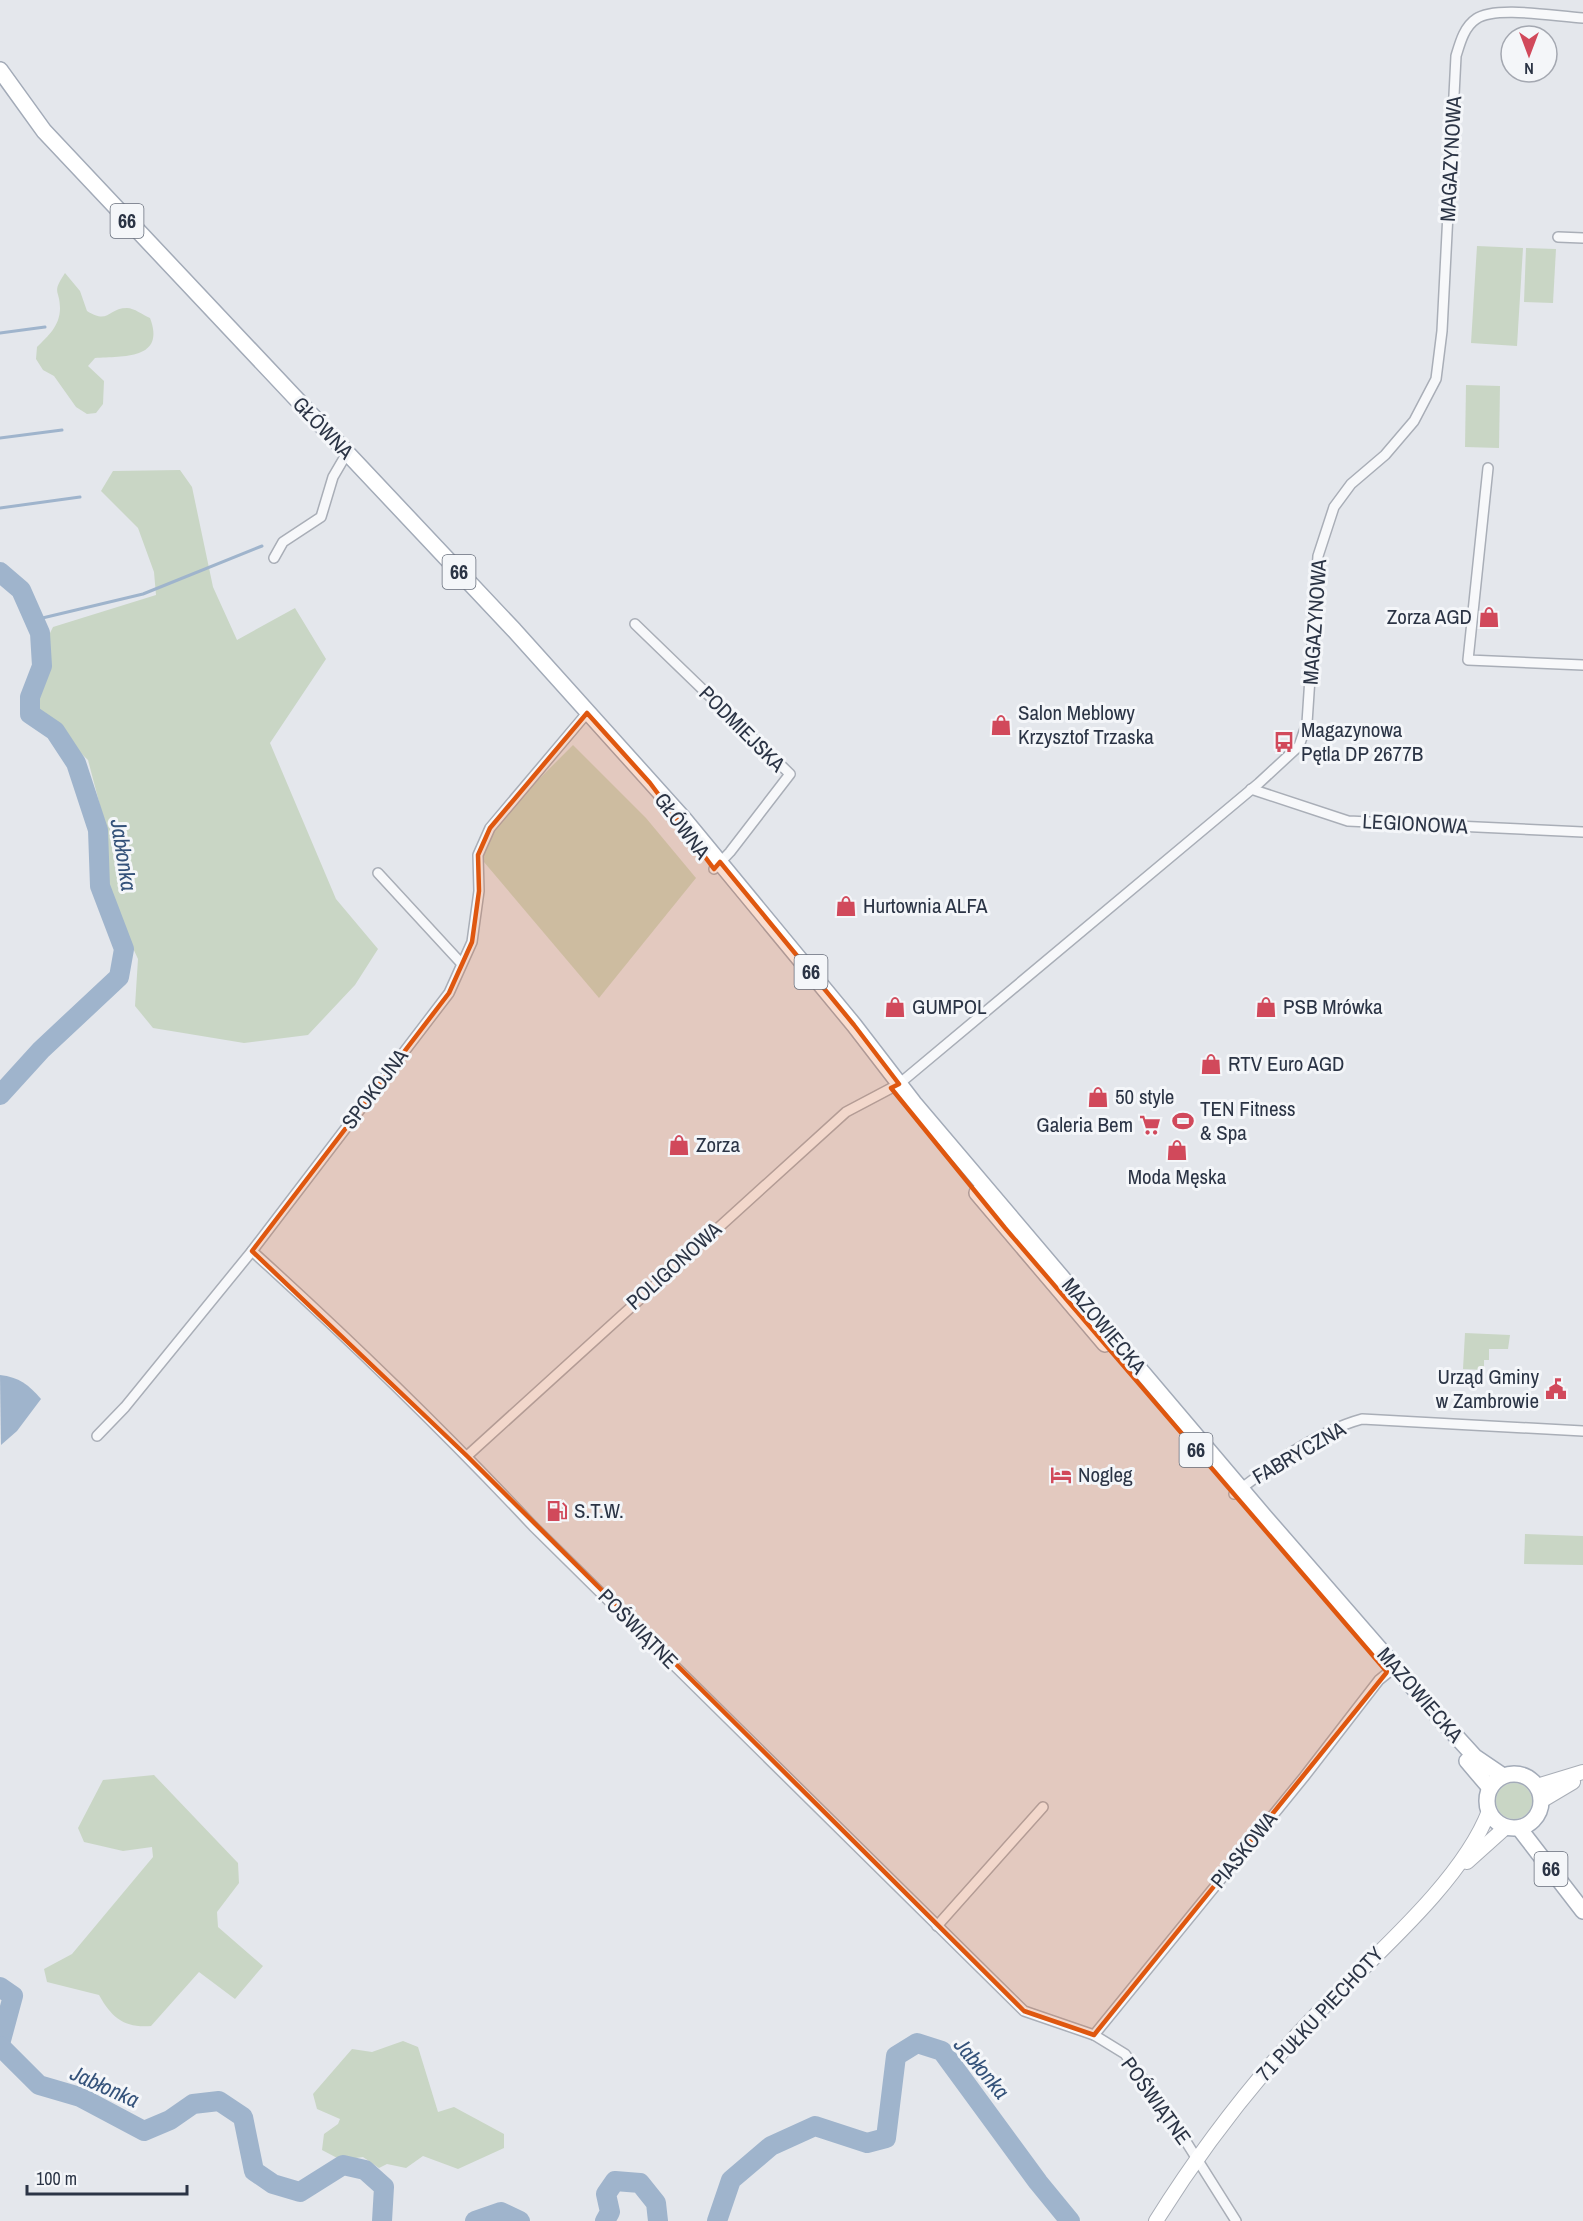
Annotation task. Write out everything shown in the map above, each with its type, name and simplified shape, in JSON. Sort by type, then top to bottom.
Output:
[{"type":"main road","name":"GŁÓWNA","points":[[0,70],[44,131],[587,712],[650,783],[675,821],[717,865]]},
{"type":"main road","name":"MAZOWIECKA","points":[[717,865],[895,1086],[1005,1228],[1238,1491],[1490,1788]]},
{"type":"main road","name":"MAZOWIECKA","points":[[1391,1669],[1475,1757],[1503,1776]]},
{"type":"main road","points":[[1514,1774],[1524,1776],[1539,1793],[1535,1818],[1513,1827],[1496,1821],[1489,1811],[1487,1796],[1490,1788],[1503,1776],[1514,1774]]},
{"type":"main road","name":"66","points":[[1535,1818],[1549,1852],[1583,1898]]},
{"type":"main road","name":"66","points":[[1513,1827],[1583,1911]]},
{"type":"street","name":"MAGAZYNOWA","points":[[895,1086],[1287,759],[1299,746],[1307,723],[1318,556],[1334,507],[1351,484],[1385,455],[1414,421],[1436,379],[1442,331],[1456,56],[1461,40],[1476,19],[1494,13],[1583,18]]},
{"type":"street","points":[[1558,237],[1583,238]]},
{"type":"street","points":[[274,558],[283,542],[321,517],[333,477],[347,453]]},
{"type":"street","points":[[1488,468],[1468,660],[1583,665]]},
{"type":"street","name":"PODMIEJSKA","points":[[635,624],[790,774],[717,865]]},
{"type":"street","name":"SPOKOJNA","points":[[97,1436],[124,1407],[252,1251],[449,993],[472,942],[479,891],[478,855],[490,828],[587,712]]},
{"type":"street","name":"LEGIONOWA","points":[[1251,789],[1348,820],[1583,832]]},
{"type":"street","points":[[378,873],[461,963]]},
{"type":"street","name":"POLIGONOWA","points":[[467,1456],[833,1123],[846,1112],[895,1086]]},
{"type":"street","name":"POŚWIĄTNE","points":[[252,1251],[339,1330],[467,1456],[540,1533],[1024,2011],[1094,2035],[1125,2054],[1168,2113],[1236,2221]]},
{"type":"street","name":"FABRYCZNA","points":[[1238,1491],[1301,1448],[1345,1424],[1362,1419],[1583,1431]]},
{"type":"street","name":"PIASKOWA","points":[[1094,2035],[1391,1669]]},
{"type":"street","points":[[1539,1793],[1583,1772]]},
{"type":"street","points":[[1539,1793],[1583,1778]]},
{"type":"street","points":[[937,1926],[1043,1807]]},
{"type":"street","name":"71 PUŁKU PIECHOTY","points":[[1156,2221],[1196,2157],[1266,2069],[1434,1895],[1481,1832],[1489,1811]]},
{"type":"street","points":[[1434,1895],[1490,1839],[1513,1827]]},
{"type":"highlighted area","points":[[587,713],[650,783],[714,869],[720,862],[854,1025],[899,1084],[891,1088],[1005,1228],[1387,1672],[1094,2035],[1024,2011],[467,1456],[252,1251],[449,993],[472,942],[479,891],[478,855],[490,828]]},
{"type":"green space","points":[[1477,246],[1523,248],[1517,346],[1471,343]]},
{"type":"green space","points":[[1526,248],[1556,249],[1553,303],[1524,302]]},
{"type":"green space","points":[[65,273],[80,291],[87,311],[94,315],[104,316],[127,308],[150,318],[153,332],[152,342],[147,349],[129,356],[95,358],[88,366],[104,381],[103,404],[96,413],[87,414],[76,407],[54,376],[43,370],[36,359],[37,347],[53,330],[58,320],[60,302],[57,288]]},
{"type":"green space","points":[[1466,385],[1500,386],[1499,448],[1465,447]]},
{"type":"green space","points":[[180,470],[192,487],[213,587],[237,640],[295,608],[326,659],[270,743],[336,899],[378,949],[355,985],[308,1035],[244,1043],[153,1028],[135,1006],[138,959],[107,892],[103,817],[88,760],[46,720],[37,706],[50,667],[45,643],[53,627],[156,595],[154,572],[138,528],[101,491],[113,471]]},
{"type":"green space","points":[[573,745],[646,818],[696,878],[599,998],[478,855],[490,828]]},
{"type":"green space","points":[[1465,1333],[1510,1335],[1508,1349],[1489,1349],[1489,1360],[1484,1360],[1484,1370],[1463,1369]]},
{"type":"green space","points":[[1525,1534],[1583,1536],[1583,1565],[1524,1564]]},
{"type":"green space","points":[[154,1775],[238,1863],[239,1883],[217,1912],[218,1927],[263,1966],[235,1999],[199,1972],[151,2026],[142,2026],[120,2020],[109,2010],[99,1995],[47,1982],[44,1969],[72,1954],[153,1857],[152,1847],[123,1851],[84,1842],[78,1828],[103,1780]]},
{"type":"green space","points":[[1514,1783],[1527,1788],[1532,1801],[1527,1814],[1514,1819],[1501,1814],[1496,1801],[1501,1788]]},
{"type":"green space","points":[[403,2041],[418,2047],[438,2112],[454,2107],[504,2134],[504,2148],[458,2169],[423,2156],[406,2168],[387,2164],[379,2168],[363,2157],[341,2160],[322,2150],[324,2134],[338,2124],[340,2119],[317,2109],[313,2094],[352,2049],[372,2052]]},
{"type":"water","points":[[0,1375],[23,1382],[41,1399],[17,1431],[1,1445]]},
{"type":"waterway","points":[[0,333],[45,327]]},
{"type":"waterway","points":[[0,438],[62,430]]},
{"type":"waterway","points":[[0,508],[80,497]]},
{"type":"waterway","points":[[34,620],[143,594],[262,546]]},
{"type":"waterway","name":"Jabłonka","points":[[0,572],[21,590],[40,633],[42,666],[30,697],[30,714],[55,731],[76,763],[98,830],[100,886],[124,949],[119,977],[41,1050],[0,1095]]},
{"type":"waterway","name":"Jabłonka","points":[[0,1987],[13,1996],[0,2044]]},
{"type":"waterway","name":"Jabłonka","points":[[717,2221],[731,2180],[771,2146],[815,2126],[867,2143],[886,2138],[896,2056],[917,2043],[942,2051],[1038,2182],[1070,2221]]},
{"type":"waterway","name":"Jabłonka","points":[[0,2046],[39,2085],[80,2097],[144,2131],[170,2120],[193,2104],[219,2101],[243,2117],[254,2171],[273,2184],[300,2192],[343,2165],[365,2170],[384,2187],[382,2221]]},
{"type":"waterway","name":"Jabłonka","points":[[605,2221],[610,2212],[606,2194],[615,2181],[640,2183],[656,2203],[658,2221]]},
{"type":"waterway","name":"Jabłonka","points":[[475,2221],[501,2212],[520,2221]]},
{"type":"place","name":"Zorza AGD","points":[[1489,617]]},
{"type":"place","name":"Salon Meblowy Krzysztof Trzaska","points":[[1001,725]]},
{"type":"place","name":"Magazynowa Pętla DP 2677B","points":[[1284,742]]},
{"type":"place","name":"Hurtownia ALFA","points":[[846,906]]},
{"type":"place","name":"GUMPOL","points":[[895,1007]]},
{"type":"place","name":"PSB Mrówka","points":[[1266,1007]]},
{"type":"place","name":"RTV Euro AGD","points":[[1211,1064]]},
{"type":"place","name":"50 style","points":[[1098,1097]]},
{"type":"place","name":"TEN Fitness & Spa","points":[[1183,1121]]},
{"type":"place","name":"Galeria Bem","points":[[1150,1125]]},
{"type":"place","name":"Zorza","points":[[679,1145]]},
{"type":"place","name":"Moda Męska","points":[[1177,1150]]},
{"type":"place","name":"Urząd Gminy w Zambrowie","points":[[1556,1389]]},
{"type":"place","name":"Nogleg","points":[[1061,1475]]},
{"type":"place","name":"S.T.W.","points":[[557,1511]]}]
